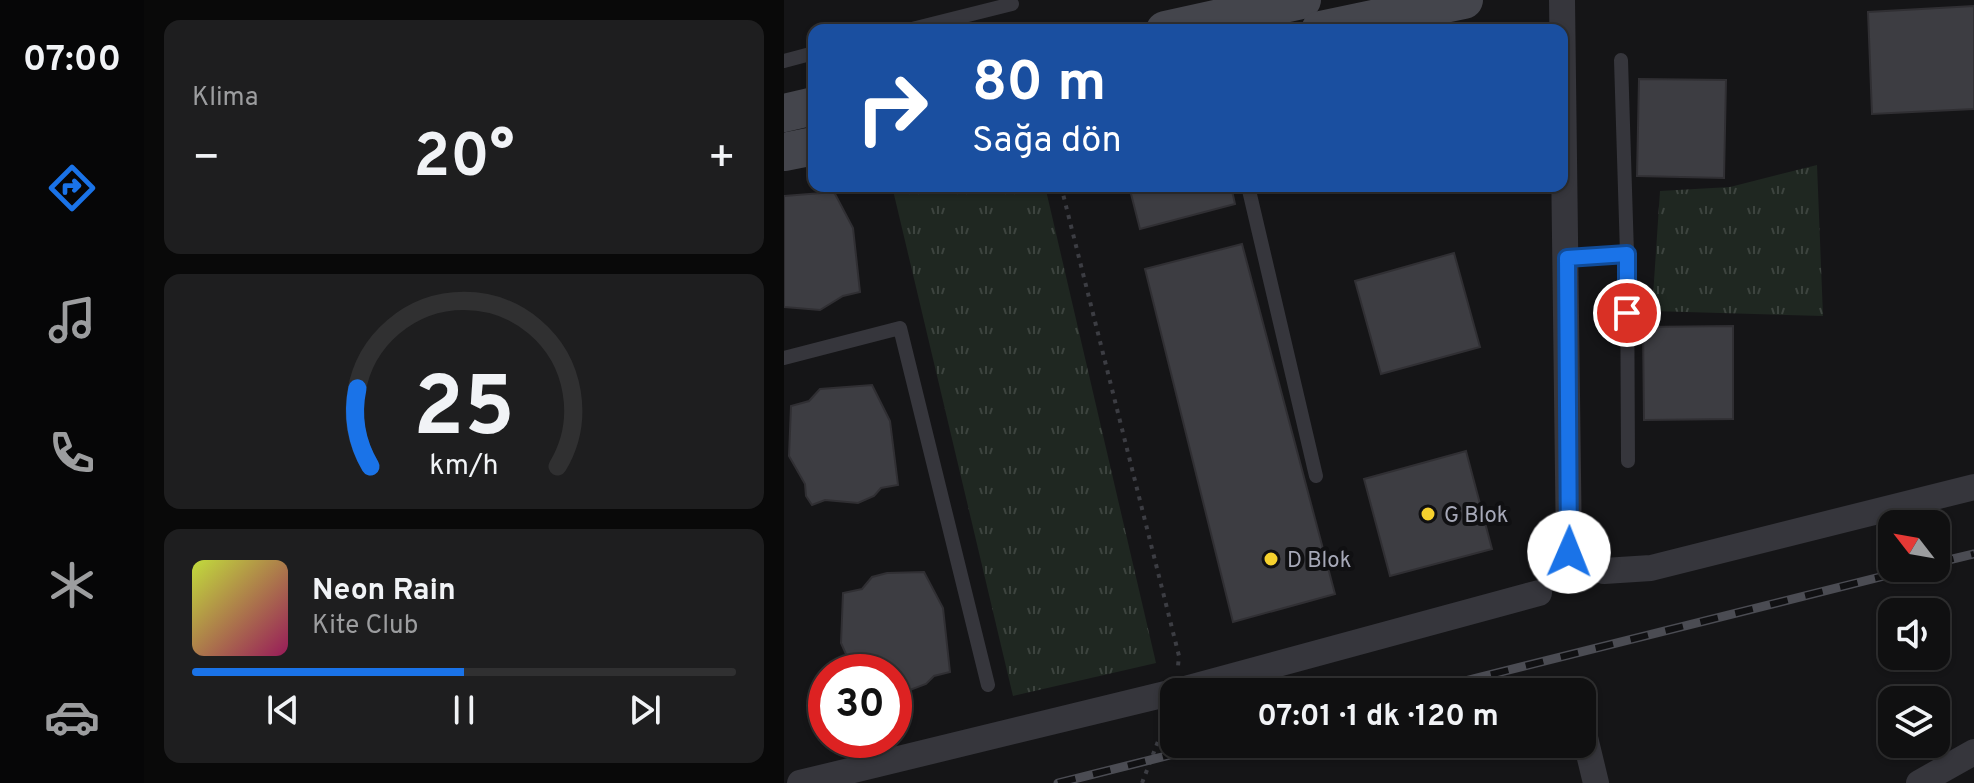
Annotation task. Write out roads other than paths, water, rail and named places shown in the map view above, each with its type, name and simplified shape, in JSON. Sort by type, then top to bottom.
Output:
[{"type":"street","points":[[1192,24],[1302,0]]},
{"type":"street","points":[[1349,24],[1464,0]]},
{"type":"street","points":[[1562,0],[1562,24]]},
{"type":"street","points":[[784,113],[808,107]]},
{"type":"street","points":[[784,152],[808,147]]},
{"type":"street","points":[[1566,192],[1569,552],[1604,571],[1651,568],[1974,487]]},
{"type":"street","points":[[1226,678],[1539,593]]},
{"type":"street","points":[[800,783],[1160,695]]},
{"type":"street","points":[[1919,783],[1974,752]]},
{"type":"street","points":[[1590,758],[1596,783]]},
{"type":"lane","points":[[932,24],[1012,4]]},
{"type":"lane","points":[[784,61],[808,55]]},
{"type":"lane","points":[[1621,60],[1627,254],[1628,461]]},
{"type":"lane","points":[[1249,192],[1316,476]]},
{"type":"lane","points":[[1567,258],[1627,254]]},
{"type":"lane","points":[[784,358],[900,328],[988,685]]},
{"type":"railway","points":[[1950,560],[1974,554]]},
{"type":"railway","points":[[1477,678],[1878,578]]},
{"type":"railway","points":[[1058,783],[1160,758]]},
{"type":"place","name":"G Blok","points":[[1428,514]]},
{"type":"place","name":"D Blok","points":[[1271,559]]}]
